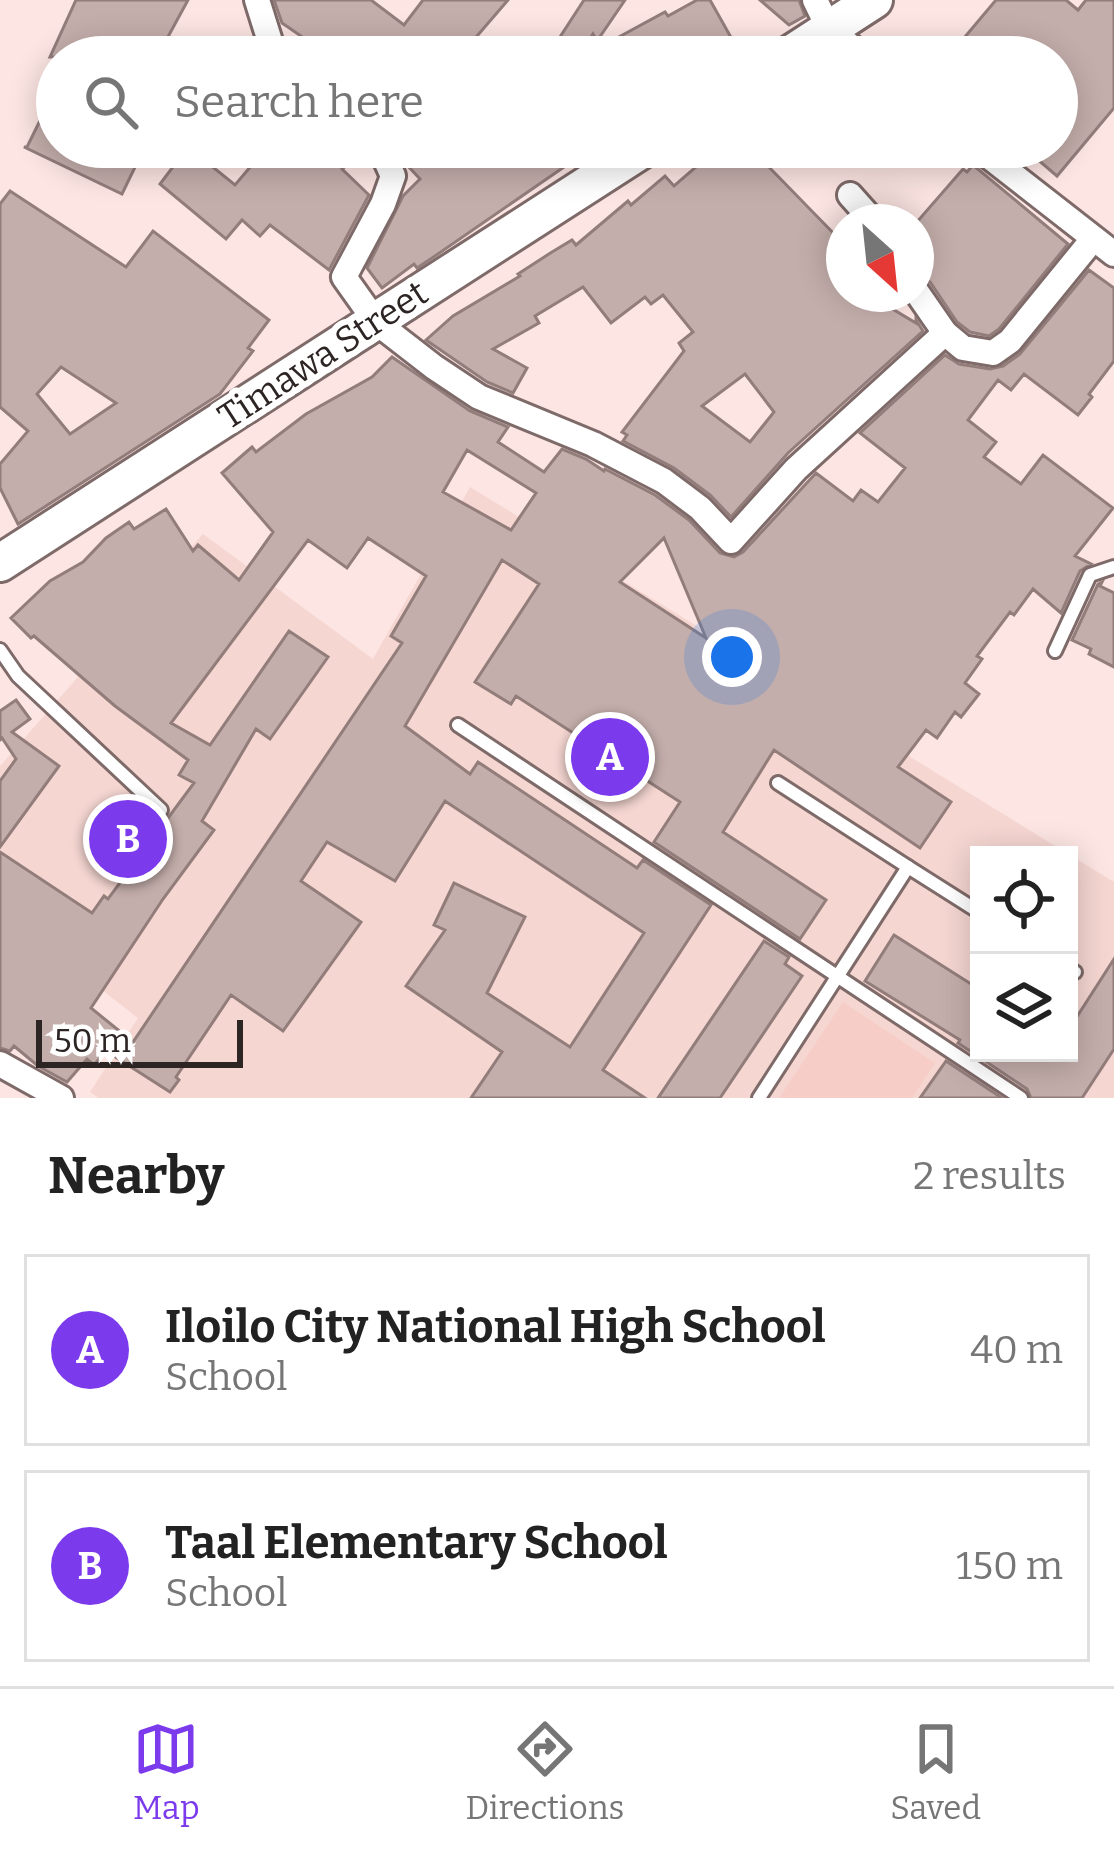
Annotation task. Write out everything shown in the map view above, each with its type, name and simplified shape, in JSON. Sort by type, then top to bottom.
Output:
[{"type":"street","points":[[257,0],[268,36]]},
{"type":"street","points":[[822,15],[874,0]]},
{"type":"street","points":[[389,168],[393,176],[383,204],[344,277],[376,322],[479,398],[592,444],[664,481],[700,508],[730,542],[796,469],[945,334]]},
{"type":"street","name":"Timawa Street","points":[[0,563],[614,168]]},
{"type":"street","points":[[930,312],[945,334],[963,348],[993,353],[1104,246],[1004,168]]},
{"type":"street","points":[[850,195],[858,204]]},
{"type":"street","points":[[0,1064],[62,1098]]},
{"type":"lane","points":[[1055,651],[1090,575],[1114,566]]},
{"type":"lane","points":[[0,650],[18,676],[160,810]]},
{"type":"lane","points":[[458,725],[1021,1098]]},
{"type":"lane","points":[[778,783],[970,906]]},
{"type":"lane","points":[[759,1098],[908,867]]},
{"type":"shaded area","points":[[470,487],[1055,846],[970,846],[970,1062],[1078,1062],[1078,860],[1114,882],[1114,1098],[99,1098],[90,1092],[138,1018],[0,911],[0,766],[203,534],[373,659]]},
{"type":"shaded area","points":[[843,1002],[935,1063],[912,1098],[779,1098]]},
{"type":"building","points":[[76,0],[188,0],[168,36],[60,36]]},
{"type":"building","points":[[274,0],[371,0],[404,25],[423,0],[508,0],[477,36],[301,36],[282,23]]},
{"type":"building","points":[[584,0],[625,0],[600,36],[561,36]]},
{"type":"building","points":[[697,0],[710,0],[730,36],[621,36],[665,12],[668,16]]},
{"type":"building","points":[[760,0],[799,0],[805,16],[789,25]]},
{"type":"building","points":[[996,0],[1066,0],[1078,10],[1086,0],[1114,0],[1114,108],[1078,151],[1078,36],[966,36]]},
{"type":"building","points":[[36,129],[36,153],[27,147]]},
{"type":"building","points":[[68,168],[135,168],[122,194]]},
{"type":"building","points":[[172,168],[214,168],[235,185],[249,168],[343,168],[369,195],[329,270],[270,225],[260,236],[242,220],[226,239],[160,184]]},
{"type":"building","points":[[410,168],[563,168],[382,288],[367,268],[403,196],[420,179]]},
{"type":"building","points":[[695,168],[770,168],[826,226],[826,312],[898,312],[916,320],[923,331],[788,453],[731,517],[674,468],[623,441],[627,435],[622,432],[684,351],[679,343],[693,332],[663,295],[651,304],[645,297],[611,323],[583,287],[535,316],[539,323],[493,349],[527,368],[513,393],[487,382],[426,340],[453,316],[572,240],[576,245],[628,201],[631,205],[665,176],[674,186]],"holes":[[[745,374],[774,412],[750,442],[702,406]]]},
{"type":"building","points":[[977,168],[1068,244],[989,336],[970,332],[957,322],[934,288],[933,204],[963,169]]},
{"type":"building","points":[[10,191],[126,267],[153,231],[269,320],[248,348],[253,351],[220,394],[18,524],[0,488],[0,464],[28,431],[0,407],[0,204]],"holes":[[[61,367],[116,403],[70,434],[37,394]]]},
{"type":"building","points":[[1089,270],[1114,288],[1114,361],[1078,415],[1024,374],[1011,390],[998,380],[968,420],[996,442],[984,457],[1021,484],[1043,455],[1113,508],[1075,556],[1091,564],[1080,571],[1061,613],[1033,589],[977,656],[982,659],[965,683],[979,694],[961,717],[955,712],[937,738],[926,730],[898,767],[951,802],[920,848],[774,750],[723,832],[826,900],[800,939],[654,842],[680,802],[516,696],[511,704],[475,682],[539,584],[502,560],[405,726],[470,774],[478,762],[637,868],[643,860],[711,905],[603,1070],[645,1098],[471,1098],[502,1052],[406,986],[445,930],[434,925],[454,883],[525,917],[487,993],[570,1047],[644,933],[445,801],[395,881],[327,842],[301,881],[361,922],[283,1031],[231,995],[170,1092],[106,1051],[94,1065],[87,1059],[67,1082],[14,1046],[10,1051],[0,1048],[0,852],[92,913],[104,896],[108,899],[194,783],[179,775],[188,760],[11,618],[50,581],[83,562],[129,522],[134,529],[166,509],[193,551],[198,545],[239,580],[273,532],[222,473],[252,447],[256,452],[306,414],[372,377],[392,357],[470,411],[508,427],[498,442],[544,472],[562,449],[586,459],[655,495],[689,520],[720,553],[734,557],[816,473],[853,501],[861,490],[878,502],[905,468],[860,433],[945,355],[959,364],[990,369],[1020,354]],"holes":[[[467,450],[536,493],[511,530],[443,492]],[[368,538],[426,576],[391,636],[402,643],[133,1042],[91,1008],[214,830],[202,821],[256,729],[270,739],[328,657],[289,631],[210,745],[171,723],[308,540],[347,568]],[[664,538],[706,638],[620,582]]]},
{"type":"building","points":[[1102,582],[1100,586],[1114,593],[1114,667],[1072,640]]},
{"type":"building","points":[[16,700],[30,719],[12,732],[59,766],[0,847],[0,781],[16,759],[0,740],[0,711]]},
{"type":"building","points":[[894,935],[970,983],[970,1051],[960,1040],[865,981]]},
{"type":"building","points":[[764,941],[789,957],[785,964],[802,976],[720,1098],[658,1098]]},
{"type":"building","points":[[1114,959],[1114,1049],[1082,1098],[1031,1098],[1027,1089],[986,1062],[1078,1062],[1078,1015]]},
{"type":"building","points":[[946,1061],[1002,1098],[920,1098]]},
{"type":"place","name":"Iloilo City National High School","points":[[610,757]]},
{"type":"place","name":"Taal Elementary School","points":[[128,839]]}]
